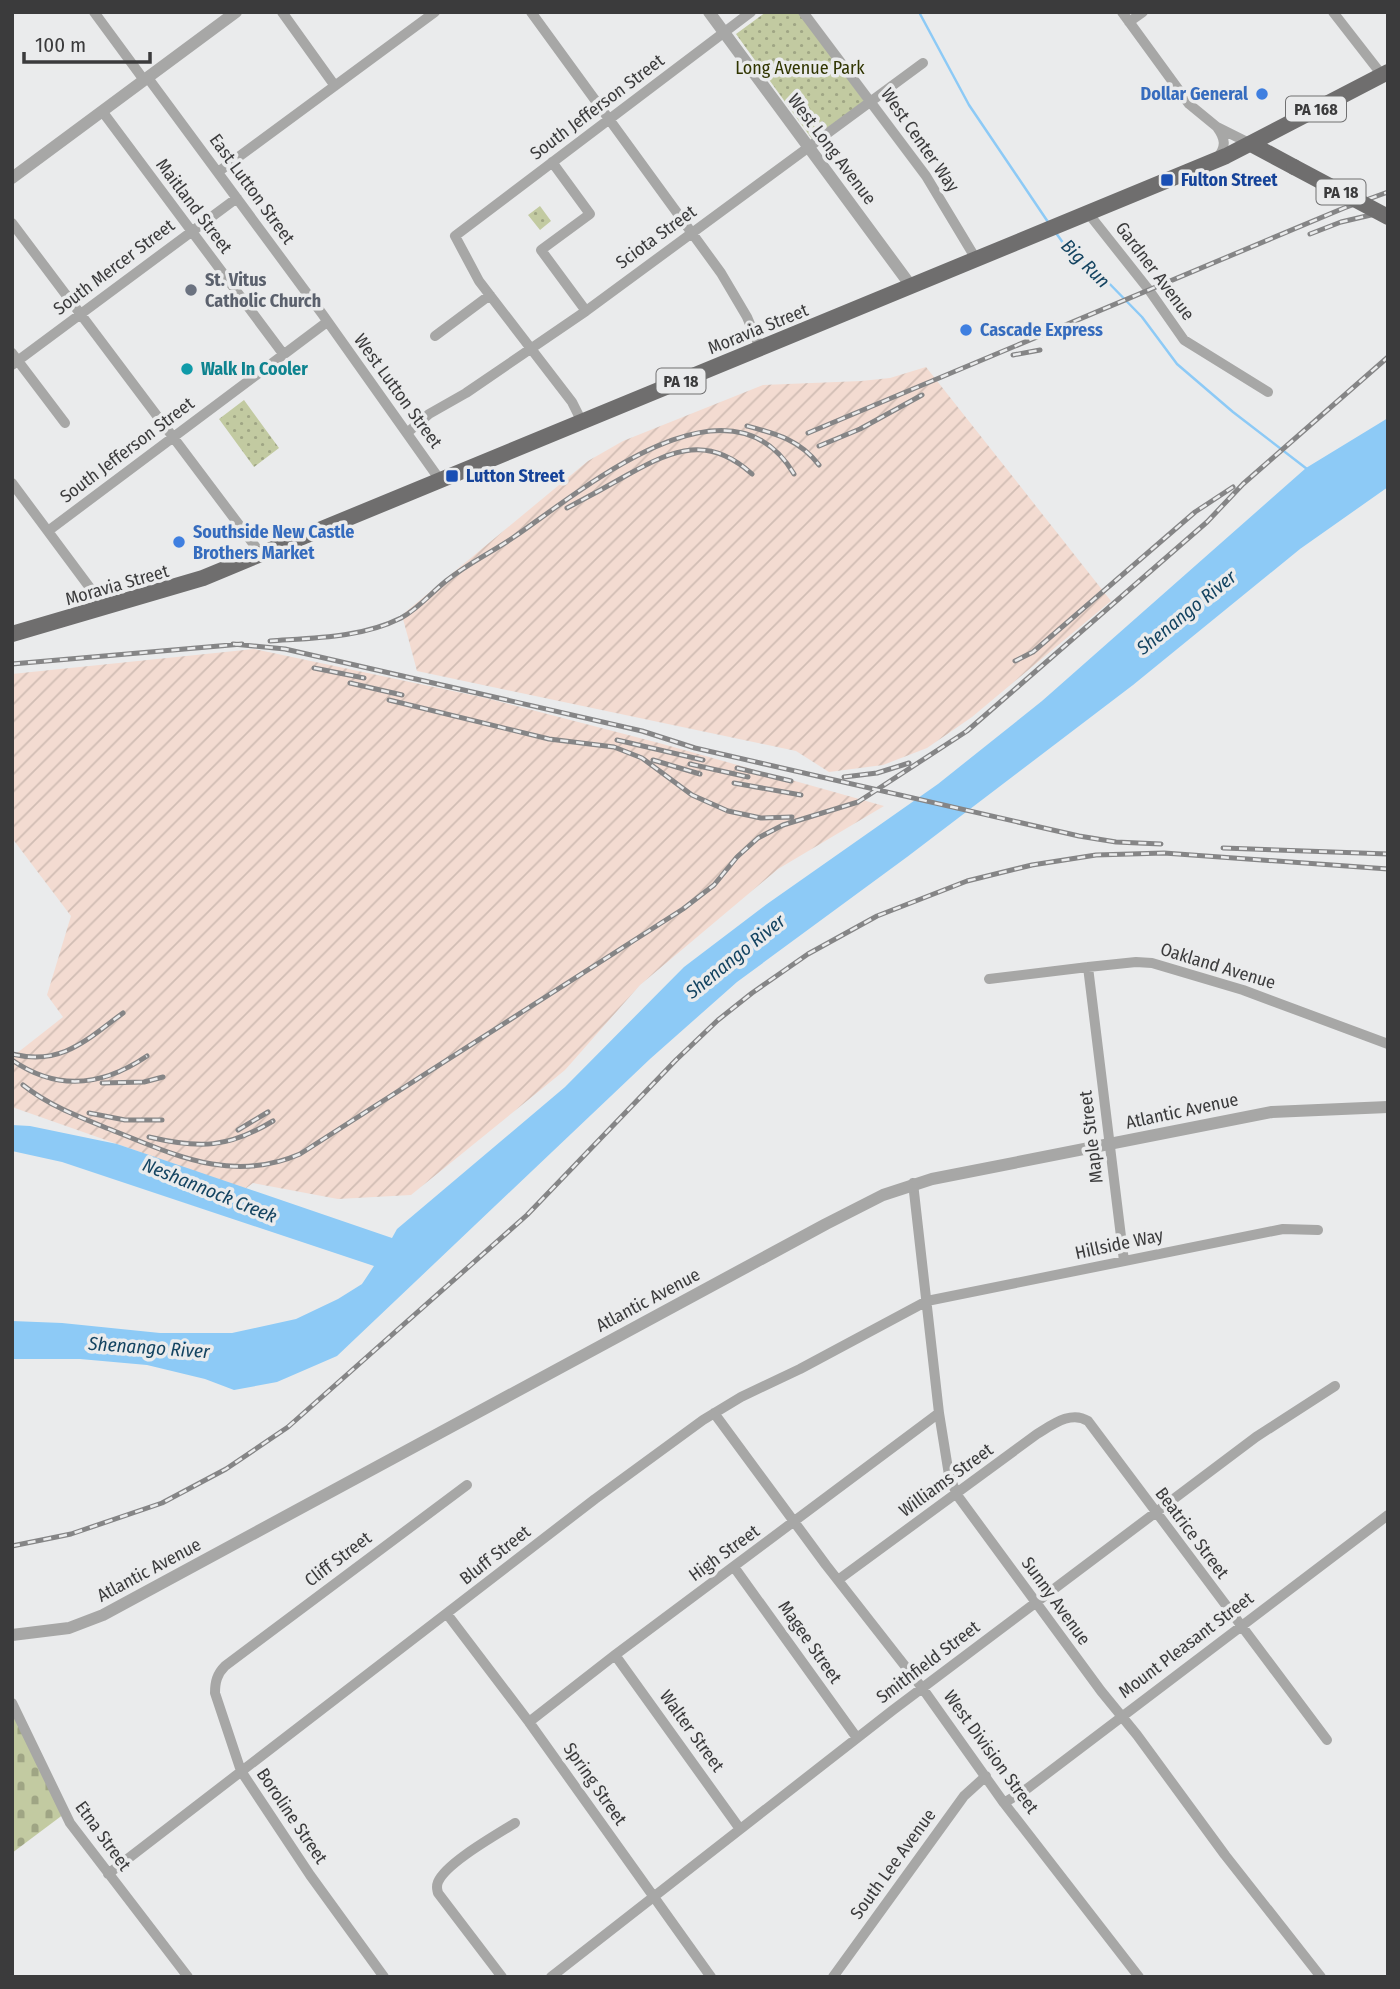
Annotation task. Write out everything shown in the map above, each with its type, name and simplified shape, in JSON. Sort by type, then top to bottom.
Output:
[{"type":"main road","name":"Moravia Street","points":[[12,634],[183,586],[1214,161],[1385,74]]},
{"type":"main road","name":"PA 18","points":[[1251,144],[1388,217]]},
{"type":"street","name":"East Lutton Street","points":[[94,12],[218,172],[327,323]]},
{"type":"street","points":[[12,178],[236,12]]},
{"type":"street","points":[[282,12],[335,86]]},
{"type":"street","points":[[218,172],[435,12]]},
{"type":"street","points":[[531,12],[732,289],[761,348]]},
{"type":"street","name":"West Long Avenue","points":[[709,12],[912,286]]},
{"type":"street","name":"South Jefferson Street","points":[[489,295],[470,268],[455,236],[751,12]]},
{"type":"street","name":"West Center Way","points":[[803,12],[940,197],[976,259]]},
{"type":"street","points":[[1122,12],[1181,95],[1197,112],[1217,127],[1251,144]]},
{"type":"street","points":[[1129,22],[1143,12]]},
{"type":"street","points":[[1333,12],[1385,74]]},
{"type":"street","name":"Sciota Street","points":[[407,433],[429,414],[466,393],[586,311],[923,62]]},
{"type":"street","name":"Maitland Street","points":[[102,111],[284,355]]},
{"type":"street","points":[[1214,161],[1224,145],[1222,134],[1217,127]]},
{"type":"street","points":[[552,162],[590,214],[541,250],[586,311]]},
{"type":"street","name":"South Mercer Street","points":[[14,360],[237,198]]},
{"type":"street","name":"Gardner Avenue","points":[[1088,213],[1149,290],[1184,340],[1268,392]]},
{"type":"street","points":[[12,223],[261,554]]},
{"type":"street","points":[[435,337],[489,295],[572,402],[582,422]]},
{"type":"street","name":"South Jefferson Street","points":[[48,531],[327,323]]},
{"type":"street","name":"West Lutton Street","points":[[327,323],[440,480]]},
{"type":"street","points":[[14,360],[65,423]]},
{"type":"street","points":[[12,483],[105,608]]},
{"type":"street","name":"Oakland Avenue","points":[[989,979],[1136,962],[1168,966],[1243,990],[1388,1044]]},
{"type":"street","name":"Maple Street","points":[[1088,967],[1125,1261]]},
{"type":"street","name":"Atlantic Avenue","points":[[12,1635],[69,1628],[103,1615],[883,1195],[913,1184],[1272,1112],[1388,1107]]},
{"type":"street","name":"Sunny Avenue","points":[[913,1184],[939,1413],[949,1475],[957,1495],[1224,1855],[1321,1977]]},
{"type":"street","name":"Hillside Way","points":[[928,1301],[1283,1229],[1318,1230]]},
{"type":"street","name":"Bluff Street","points":[[108,1874],[595,1499],[714,1413],[928,1301]]},
{"type":"street","name":"Smithfield Street","points":[[551,1977],[858,1738],[1255,1437],[1335,1386]]},
{"type":"street","name":"West Division Street","points":[[714,1413],[923,1689],[1004,1803],[1139,1977]]},
{"type":"street","name":"High Street","points":[[529,1722],[939,1413]]},
{"type":"street","name":"Beatrice Street","points":[[1078,1417],[1088,1421],[1327,1740]]},
{"type":"street","name":"Williams Street","points":[[838,1580],[1037,1434],[1065,1419],[1078,1417]]},
{"type":"street","name":"Cliff Street","points":[[231,1661],[467,1485]]},
{"type":"street","name":"Mount Pleasant Street","points":[[1004,1803],[1028,1788],[1388,1515]]},
{"type":"street","name":"Magee Street","points":[[734,1567],[858,1738]]},
{"type":"street","name":"Spring Street","points":[[447,1614],[529,1722],[711,1977]]},
{"type":"street","name":"Walter Street","points":[[615,1655],[740,1829]]},
{"type":"street","name":"Boroline Street","points":[[231,1661],[217,1677],[215,1693],[241,1771],[310,1875],[384,1977]]},
{"type":"street","name":"Etna Street","points":[[12,1703],[65,1814],[188,1977]]},
{"type":"street","name":"South Lee Avenue","points":[[833,1977],[964,1796],[986,1776]]},
{"type":"street","points":[[502,1977],[438,1893],[437,1887],[439,1880],[450,1869],[514,1823]]},
{"type":"shaded area","points":[[926,367],[1111,601],[972,717],[927,748],[883,765],[829,772],[796,751],[417,671],[402,615],[588,461],[623,441],[763,385],[890,378]]},
{"type":"shaded area","points":[[254,649],[486,698],[884,806],[778,869],[640,985],[565,1070],[411,1195],[338,1199],[253,1183],[245,1189],[12,1107],[12,1057],[63,1017],[47,995],[71,916],[12,838],[12,674]]},
{"type":"green space","name":"Long Avenue Park","points":[[766,12],[799,12],[864,101],[812,139],[736,34]]},
{"type":"green space","points":[[540,206],[551,221],[540,230],[528,215]]},
{"type":"green space","points":[[244,400],[279,448],[254,467],[219,419]]},
{"type":"green space","points":[[12,1703],[64,1814],[12,1853]]},
{"type":"water","points":[[1388,418],[1388,487],[1300,549],[1133,685],[737,982],[650,1059],[337,1356],[277,1382],[234,1390],[205,1379],[147,1365],[80,1359],[12,1359],[12,1321],[160,1333],[232,1333],[296,1319],[362,1284],[374,1266],[62,1162],[12,1151],[12,1125],[30,1126],[117,1144],[392,1238],[397,1229],[565,1087],[684,967],[767,904],[938,784],[1042,701],[1306,468]]},
{"type":"waterway","name":"Big Run","points":[[919,12],[969,105],[1048,222]]},
{"type":"waterway","name":"Big Run","points":[[1056,233],[1066,247],[1101,275],[1142,317],[1177,364],[1233,412],[1307,469]]},
{"type":"railway","points":[[808,433],[1344,208],[1388,192]]},
{"type":"railway","points":[[1310,234],[1341,222],[1388,211]]},
{"type":"railway","points":[[1013,355],[1040,350]]},
{"type":"railway","points":[[23,1085],[45,1100],[79,1117],[160,1149],[206,1163],[252,1166],[300,1154],[683,909],[714,885],[737,857],[758,838],[783,825],[858,802],[967,731],[1207,522],[1243,484],[1388,357]]},
{"type":"railway","points":[[819,446],[860,429],[922,395]]},
{"type":"railway","points":[[747,426],[778,435],[796,444],[819,465]]},
{"type":"railway","points":[[270,641],[353,633],[370,630],[401,618],[454,575],[614,468],[654,447],[694,434],[732,431],[766,443],[794,474]]},
{"type":"railway","points":[[567,508],[645,465],[691,450],[721,454],[752,474]]},
{"type":"railway","points":[[1015,661],[1033,652],[1195,512],[1233,487]]},
{"type":"railway","points":[[233,644],[285,649],[642,731],[695,748],[1079,836],[1116,842],[1161,844]]},
{"type":"railway","points":[[12,664],[242,644]]},
{"type":"railway","points":[[314,668],[364,678]]},
{"type":"railway","points":[[350,683],[402,695]]},
{"type":"railway","points":[[389,700],[549,739],[614,747],[642,758],[692,795],[728,811],[761,818],[792,817]]},
{"type":"railway","points":[[617,740],[703,760]]},
{"type":"railway","points":[[653,760],[700,774]]},
{"type":"railway","points":[[844,777],[877,773],[909,763]]},
{"type":"railway","points":[[690,764],[748,777]]},
{"type":"railway","points":[[737,768],[791,781]]},
{"type":"railway","points":[[734,783],[801,795]]},
{"type":"railway","points":[[1223,848],[1388,854]]},
{"type":"railway","points":[[12,1546],[71,1534],[162,1503],[226,1469],[288,1427],[527,1215],[718,1020],[808,954],[877,916],[967,881],[1032,865],[1096,855],[1164,853],[1388,869]]},
{"type":"railway","points":[[12,1054],[30,1057],[59,1053],[85,1041],[123,1013]]},
{"type":"railway","points":[[12,1060],[46,1077],[80,1081],[114,1074],[147,1056]]},
{"type":"railway","points":[[102,1083],[144,1082],[163,1077]]},
{"type":"railway","points":[[238,1130],[268,1112]]},
{"type":"railway","points":[[89,1113],[125,1120],[162,1120]]},
{"type":"railway","points":[[149,1137],[184,1143],[213,1144],[242,1137],[273,1121]]},
{"type":"place","name":"Dollar General","points":[[1262,94]]},
{"type":"place","name":"Fulton Street","points":[[1167,180]]},
{"type":"place","name":"St. Vitus Catholic Church","points":[[191,290]]},
{"type":"place","name":"Cascade Express","points":[[966,330]]},
{"type":"place","name":"Walk In Cooler","points":[[187,369]]},
{"type":"place","name":"Lutton Street","points":[[452,476]]},
{"type":"place","name":"Southside New Castle Brothers Market","points":[[179,542]]},
{"type":"water label","name":"Shenango River","points":[[1186,612]]},
{"type":"water label","name":"Shenango River","points":[[735,956]]},
{"type":"water label","name":"Neshannock Creek","points":[[210,1190]]},
{"type":"water label","name":"Shenango River","points":[[149,1347]]}]
